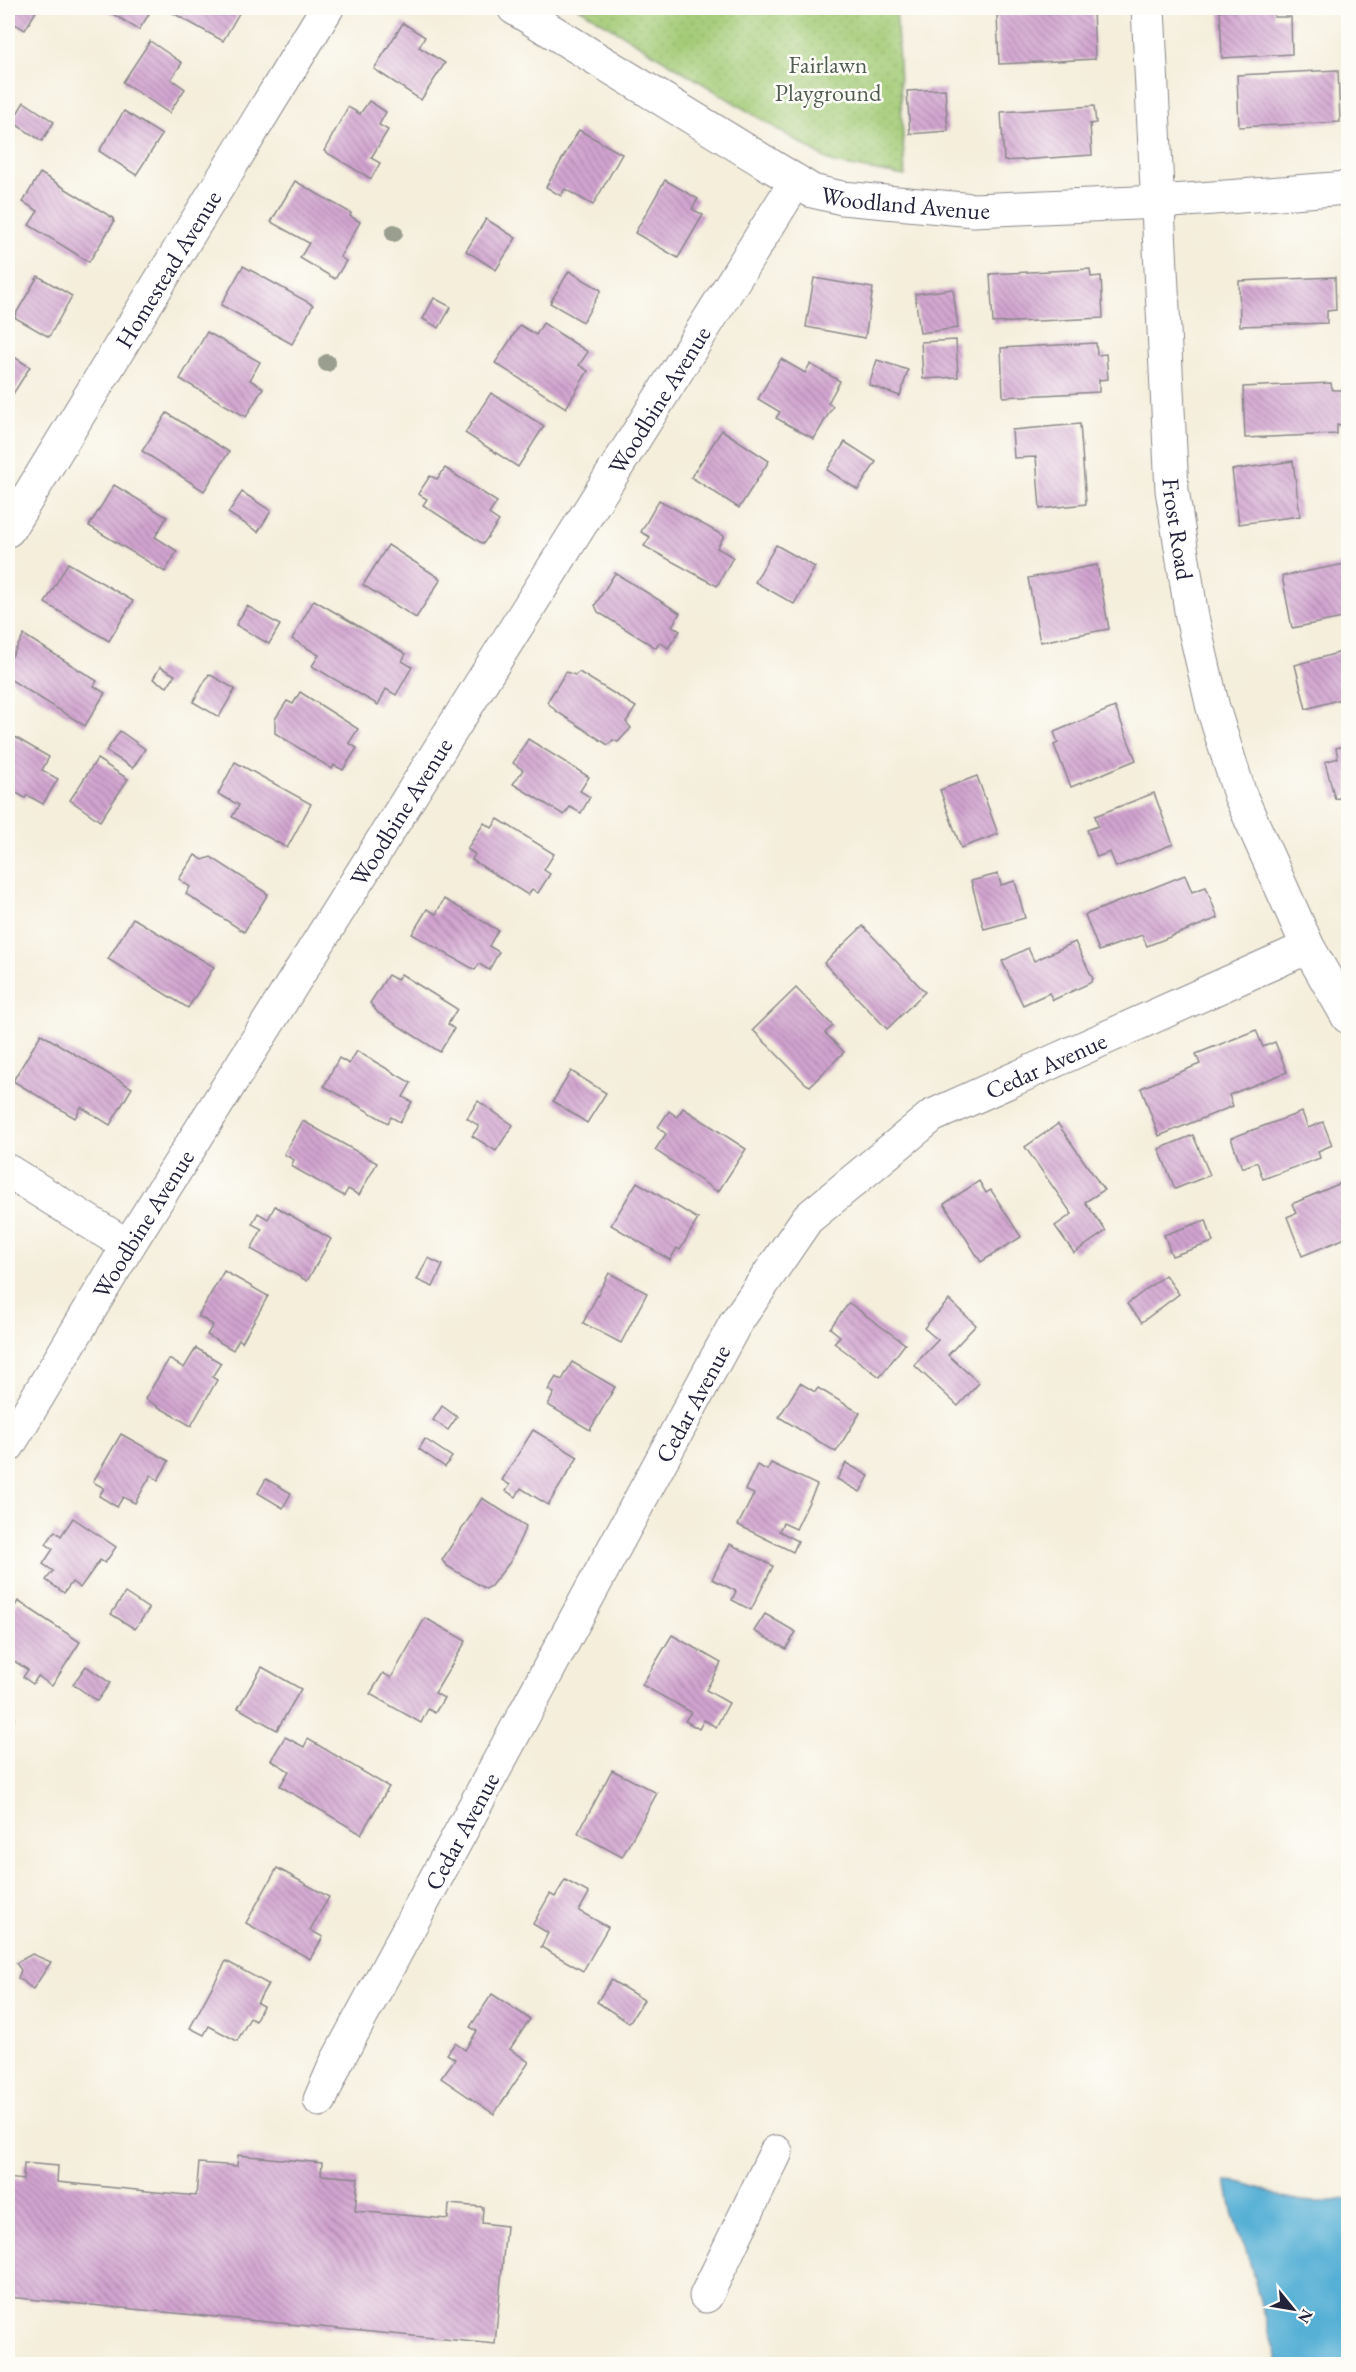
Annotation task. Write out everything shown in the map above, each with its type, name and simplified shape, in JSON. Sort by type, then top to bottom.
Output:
[{"type":"street","name":"Homestead Avenue","points":[[8,530],[20,482],[327,8]]},
{"type":"street","name":"Woodland Avenue","points":[[514,8],[812,191],[842,198],[974,210],[1159,202],[1348,188]]},
{"type":"street","name":"Frost Road","points":[[1148,8],[1172,490],[1192,618],[1213,708],[1240,795],[1308,947],[1348,1017]]},
{"type":"street","name":"Woodbine Avenue","points":[[8,1446],[128,1246],[796,181]]},
{"type":"street","name":"Cedar Avenue","points":[[320,2100],[342,2053],[735,1324],[807,1219],[932,1116],[1308,947]]},
{"type":"street","points":[[8,1171],[128,1246]]},
{"type":"street","points":[[706,2296],[776,2152]]},
{"type":"green space","name":"Fairlawn Playground","points":[[579,8],[896,8],[905,176],[833,163]]},
{"type":"water","points":[[1226,2181],[1248,2184],[1300,2201],[1324,2202],[1348,2198],[1348,2364],[1279,2364],[1249,2259],[1233,2216]]},
{"type":"building","points":[[8,8],[38,8],[25,30],[8,20]]},
{"type":"building","points":[[110,8],[138,8],[149,14],[139,30],[108,11]]},
{"type":"building","points":[[164,8],[242,8],[223,41]]},
{"type":"building","points":[[1220,8],[1274,8],[1274,17],[1291,17],[1292,54],[1222,58]]},
{"type":"building","points":[[1093,10],[1095,59],[999,64],[997,15]]},
{"type":"building","points":[[403,23],[425,37],[419,47],[445,63],[421,100],[374,69]]},
{"type":"building","points":[[150,41],[182,63],[171,79],[185,89],[169,113],[123,82]]},
{"type":"building","points":[[1338,70],[1340,122],[1239,127],[1237,75]]},
{"type":"building","points":[[945,89],[948,131],[910,134],[907,91]]},
{"type":"building","points":[[369,101],[386,112],[379,125],[388,130],[371,158],[380,163],[371,179],[324,151],[348,107],[360,114]]},
{"type":"building","points":[[24,102],[54,122],[42,141],[12,122]]},
{"type":"building","points":[[1094,106],[1096,123],[1090,124],[1092,155],[1004,161],[1001,112]]},
{"type":"building","points":[[124,111],[162,135],[136,175],[99,151]]},
{"type":"building","points":[[579,130],[622,154],[593,205],[565,189],[561,196],[546,187]]},
{"type":"building","points":[[40,173],[113,218],[114,222],[89,262],[29,225],[38,211],[23,202]]},
{"type":"building","points":[[665,180],[698,199],[692,209],[703,215],[678,258],[635,233]]},
{"type":"building","points":[[295,181],[351,213],[350,216],[360,222],[340,257],[346,261],[335,279],[300,258],[309,243],[271,222]]},
{"type":"building","points":[[486,219],[516,238],[496,270],[466,251]]},
{"type":"building","points":[[243,266],[313,305],[292,344],[221,305]]},
{"type":"building","points":[[1090,269],[1091,277],[1101,276],[1103,318],[993,323],[990,274]]},
{"type":"building","points":[[569,271],[601,290],[583,322],[550,303]]},
{"type":"building","points":[[38,276],[72,296],[49,337],[14,317]]},
{"type":"building","points":[[1335,277],[1336,310],[1327,311],[1327,323],[1240,326],[1239,281]]},
{"type":"building","points":[[814,278],[873,288],[865,338],[806,327]]},
{"type":"building","points":[[953,289],[958,328],[920,333],[915,294]]},
{"type":"building","points":[[434,298],[451,307],[439,328],[423,319]]},
{"type":"building","points":[[543,323],[588,352],[579,365],[588,371],[566,408],[495,363],[520,325],[536,335]]},
{"type":"building","points":[[207,332],[260,362],[250,380],[263,388],[246,417],[180,379]]},
{"type":"building","points":[[956,340],[958,377],[923,379],[921,342]]},
{"type":"building","points":[[1096,343],[1097,355],[1106,354],[1108,379],[1099,380],[1099,392],[1003,397],[1001,348]]},
{"type":"building","points":[[8,353],[30,367],[8,402]]},
{"type":"building","points":[[781,359],[805,373],[810,364],[840,381],[828,403],[833,406],[814,439],[776,418],[780,412],[758,399]]},
{"type":"building","points":[[877,360],[908,370],[900,396],[869,385]]},
{"type":"building","points":[[1331,383],[1332,390],[1342,390],[1343,424],[1337,425],[1337,434],[1245,438],[1243,387]]},
{"type":"building","points":[[491,393],[544,426],[518,467],[465,433]]},
{"type":"building","points":[[167,413],[229,452],[204,491],[142,451]]},
{"type":"building","points":[[1080,424],[1086,504],[1040,509],[1036,457],[1014,458],[1012,430]]},
{"type":"building","points":[[722,430],[769,461],[739,508],[691,477]]},
{"type":"building","points":[[845,442],[876,462],[858,490],[827,470]]},
{"type":"building","points":[[1293,461],[1300,516],[1239,524],[1232,470]]},
{"type":"building","points":[[445,468],[497,502],[489,514],[499,521],[483,544],[423,505],[427,499],[418,494],[430,476],[437,479]]},
{"type":"building","points":[[114,485],[167,517],[155,537],[177,551],[165,572],[89,526]]},
{"type":"building","points":[[242,492],[271,511],[258,532],[228,513]]},
{"type":"building","points":[[659,500],[724,536],[717,548],[733,557],[717,586],[644,546],[650,537],[641,532]]},
{"type":"building","points":[[388,545],[441,579],[416,618],[363,585]]},
{"type":"building","points":[[776,545],[815,567],[794,604],[755,582]]},
{"type":"building","points":[[68,563],[133,601],[109,641],[45,603]]},
{"type":"building","points":[[1345,564],[1348,571],[1348,617],[1292,628],[1282,576]]},
{"type":"building","points":[[1097,565],[1109,629],[1040,642],[1028,578]]},
{"type":"building","points":[[615,573],[680,613],[672,626],[680,631],[668,648],[660,642],[656,648],[598,612],[595,605]]},
{"type":"building","points":[[314,600],[406,654],[402,661],[412,667],[396,695],[386,689],[378,705],[312,666],[319,655],[292,639]]},
{"type":"building","points":[[247,606],[280,625],[269,644],[236,625]]},
{"type":"building","points":[[24,635],[97,681],[94,686],[105,693],[85,726],[8,678],[8,663]]},
{"type":"building","points":[[1348,650],[1348,697],[1306,709],[1295,665]]},
{"type":"building","points":[[160,667],[175,675],[167,687],[153,679]]},
{"type":"building","points":[[566,672],[575,675],[579,672],[636,707],[626,722],[631,728],[618,742],[613,740],[608,745],[556,711],[547,702]]},
{"type":"building","points":[[209,674],[235,689],[219,717],[193,702]]},
{"type":"building","points":[[300,692],[358,729],[349,743],[357,748],[343,770],[334,765],[332,769],[275,733],[275,719],[287,701],[293,704]]},
{"type":"building","points":[[1115,707],[1136,760],[1071,787],[1054,745],[1058,743],[1054,732]]},
{"type":"building","points":[[120,731],[145,749],[133,768],[106,751]]},
{"type":"building","points":[[8,733],[49,757],[42,770],[58,779],[43,804],[27,795],[25,798],[8,788]]},
{"type":"building","points":[[528,739],[589,777],[580,791],[590,797],[581,813],[570,807],[564,815],[513,784],[523,770],[513,763]]},
{"type":"building","points":[[1348,745],[1348,795],[1335,799],[1325,762],[1338,758],[1336,748]]},
{"type":"building","points":[[97,759],[128,779],[100,821],[70,800]]},
{"type":"building","points":[[235,762],[311,804],[287,848],[232,817],[239,805],[218,794]]},
{"type":"building","points":[[977,776],[998,834],[961,848],[940,790]]},
{"type":"building","points":[[1154,793],[1173,844],[1116,867],[1110,852],[1097,857],[1087,830],[1098,826],[1095,816]]},
{"type":"building","points":[[498,819],[554,854],[544,870],[550,874],[538,893],[532,889],[528,895],[472,860],[475,854],[467,849],[484,823],[492,828]]},
{"type":"building","points":[[195,855],[203,860],[211,857],[268,894],[244,932],[186,894],[190,887],[179,879]]},
{"type":"building","points":[[998,874],[1001,885],[1015,881],[1025,918],[984,929],[971,881]]},
{"type":"building","points":[[1185,875],[1192,892],[1206,887],[1218,918],[1147,946],[1142,935],[1099,951],[1085,915]]},
{"type":"building","points":[[444,899],[498,930],[489,946],[499,952],[489,970],[479,964],[475,970],[412,934],[427,909],[436,914]]},
{"type":"building","points":[[133,918],[214,967],[188,1008],[108,959]]},
{"type":"building","points":[[863,926],[925,992],[887,1029],[824,963]]},
{"type":"building","points":[[1075,942],[1093,979],[1090,983],[1053,1000],[1049,993],[1023,1005],[1002,961],[1028,948],[1034,961]]},
{"type":"building","points":[[401,974],[457,1009],[448,1024],[454,1029],[440,1052],[378,1013],[370,1003],[388,975],[397,980]]},
{"type":"building","points":[[796,988],[833,1026],[825,1033],[844,1052],[810,1086],[753,1030]]},
{"type":"building","points":[[1256,1030],[1263,1047],[1275,1042],[1287,1072],[1229,1095],[1233,1106],[1159,1136],[1141,1088],[1200,1064],[1196,1054]]},
{"type":"building","points":[[41,1034],[132,1088],[110,1125],[81,1107],[75,1118],[13,1081]]},
{"type":"building","points":[[357,1051],[411,1083],[403,1097],[412,1102],[400,1122],[391,1117],[388,1123],[324,1086],[339,1058],[349,1064]]},
{"type":"building","points":[[571,1071],[606,1093],[587,1123],[553,1101]]},
{"type":"building","points":[[478,1101],[513,1125],[496,1151],[472,1136],[479,1126],[467,1118]]},
{"type":"building","points":[[683,1108],[746,1149],[718,1192],[655,1150],[666,1134],[658,1127],[669,1111],[677,1117]]},
{"type":"building","points":[[1302,1112],[1308,1128],[1323,1122],[1332,1145],[1318,1151],[1320,1158],[1263,1179],[1257,1162],[1242,1168],[1231,1138]]},
{"type":"building","points":[[303,1121],[377,1163],[359,1195],[348,1189],[344,1196],[291,1166],[294,1160],[284,1154]]},
{"type":"building","points":[[1058,1124],[1104,1190],[1085,1202],[1106,1231],[1074,1253],[1055,1226],[1072,1214],[1025,1147]]},
{"type":"building","points":[[1193,1135],[1210,1175],[1175,1189],[1159,1149]]},
{"type":"building","points":[[1348,1180],[1348,1237],[1302,1256],[1287,1217],[1296,1213],[1292,1204]]},
{"type":"building","points":[[979,1181],[986,1193],[991,1190],[1021,1237],[981,1262],[944,1204]]},
{"type":"building","points":[[637,1182],[698,1219],[680,1250],[677,1248],[670,1260],[611,1225]]},
{"type":"building","points":[[275,1206],[331,1239],[307,1281],[251,1249],[262,1229],[252,1224],[258,1213],[268,1219]]},
{"type":"building","points":[[1206,1220],[1213,1242],[1172,1256],[1164,1235]]},
{"type":"building","points":[[428,1258],[443,1265],[433,1287],[417,1280]]},
{"type":"building","points":[[224,1271],[268,1296],[242,1342],[239,1339],[233,1350],[207,1335],[213,1325],[198,1316]]},
{"type":"building","points":[[609,1273],[647,1293],[621,1343],[583,1323]]},
{"type":"building","points":[[1165,1275],[1179,1294],[1142,1322],[1127,1304]]},
{"type":"building","points":[[949,1300],[976,1325],[948,1355],[979,1383],[958,1406],[914,1365],[938,1340],[924,1328]]},
{"type":"building","points":[[849,1303],[905,1344],[880,1377],[834,1343],[840,1336],[830,1328]]},
{"type":"building","points":[[196,1348],[221,1363],[212,1377],[217,1380],[191,1426],[145,1399],[169,1359],[184,1368]]},
{"type":"building","points":[[572,1362],[615,1387],[590,1430],[548,1405],[554,1393],[548,1390],[556,1377],[562,1380]]},
{"type":"building","points":[[800,1383],[815,1392],[818,1388],[860,1413],[836,1452],[779,1417]]},
{"type":"building","points":[[442,1406],[457,1417],[448,1430],[433,1420]]},
{"type":"building","points":[[533,1430],[578,1457],[548,1505],[521,1488],[516,1497],[506,1491],[510,1485],[502,1480]]},
{"type":"building","points":[[121,1434],[169,1461],[158,1480],[151,1475],[135,1503],[123,1497],[117,1507],[99,1496],[104,1488],[93,1482]]},
{"type":"building","points":[[425,1439],[452,1457],[445,1467],[419,1449]]},
{"type":"building","points":[[771,1463],[817,1485],[796,1529],[783,1523],[779,1531],[798,1541],[793,1552],[738,1525],[754,1494],[745,1490],[757,1465],[767,1470]]},
{"type":"building","points":[[846,1463],[869,1476],[860,1492],[837,1479]]},
{"type":"building","points":[[266,1479],[291,1493],[283,1508],[258,1493]]},
{"type":"building","points":[[482,1498],[526,1526],[510,1562],[486,1589],[447,1566],[442,1560]]},
{"type":"building","points":[[73,1518],[116,1547],[105,1563],[100,1560],[80,1588],[72,1582],[64,1593],[46,1580],[53,1571],[43,1564],[53,1549],[46,1544],[55,1531],[61,1536]]},
{"type":"building","points":[[730,1544],[773,1566],[751,1610],[732,1600],[736,1591],[712,1579]]},
{"type":"building","points":[[125,1593],[149,1609],[135,1629],[111,1614]]},
{"type":"building","points":[[18,1601],[80,1642],[52,1686],[38,1676],[33,1684],[23,1677],[28,1670],[8,1657],[8,1618]]},
{"type":"building","points":[[765,1614],[796,1632],[786,1649],[754,1631]]},
{"type":"building","points":[[425,1618],[466,1641],[435,1693],[444,1698],[435,1713],[428,1709],[421,1723],[370,1694],[383,1673],[391,1678]]},
{"type":"building","points":[[672,1635],[721,1663],[706,1690],[729,1703],[716,1727],[704,1720],[699,1729],[685,1721],[691,1712],[642,1685]]},
{"type":"building","points":[[86,1666],[110,1683],[97,1701],[73,1684]]},
{"type":"building","points":[[262,1667],[301,1689],[277,1730],[238,1708]]},
{"type":"building","points":[[8,1710],[13,1713],[14,1720],[8,1731]]},
{"type":"building","points":[[285,1737],[304,1747],[308,1739],[389,1787],[361,1834],[280,1786],[289,1771],[271,1760]]},
{"type":"building","points":[[612,1770],[657,1793],[622,1857],[578,1833]]},
{"type":"building","points":[[277,1868],[329,1897],[310,1930],[323,1937],[310,1959],[246,1923]]},
{"type":"building","points":[[565,1880],[589,1893],[579,1911],[608,1927],[583,1971],[541,1947],[548,1933],[533,1924],[550,1894],[555,1897]]},
{"type":"building","points":[[32,1954],[51,1962],[33,1989],[18,1978],[21,1970],[16,1963]]},
{"type":"building","points":[[226,1961],[268,1984],[257,2003],[263,2006],[255,2021],[250,2018],[237,2041],[209,2026],[204,2035],[190,2028]]},
{"type":"building","points":[[611,1980],[644,2000],[629,2023],[597,2002]]},
{"type":"building","points":[[492,1994],[530,2019],[510,2049],[529,2062],[494,2114],[441,2078],[455,2059],[447,2054],[455,2043],[465,2050],[477,2031],[470,2027]]},
{"type":"building","points":[[238,2155],[322,2163],[321,2175],[358,2178],[355,2211],[448,2219],[449,2204],[483,2207],[482,2223],[506,2226],[495,2344],[8,2297],[8,2178],[23,2180],[24,2163],[58,2166],[57,2182],[196,2196],[199,2163],[237,2166]]}]
